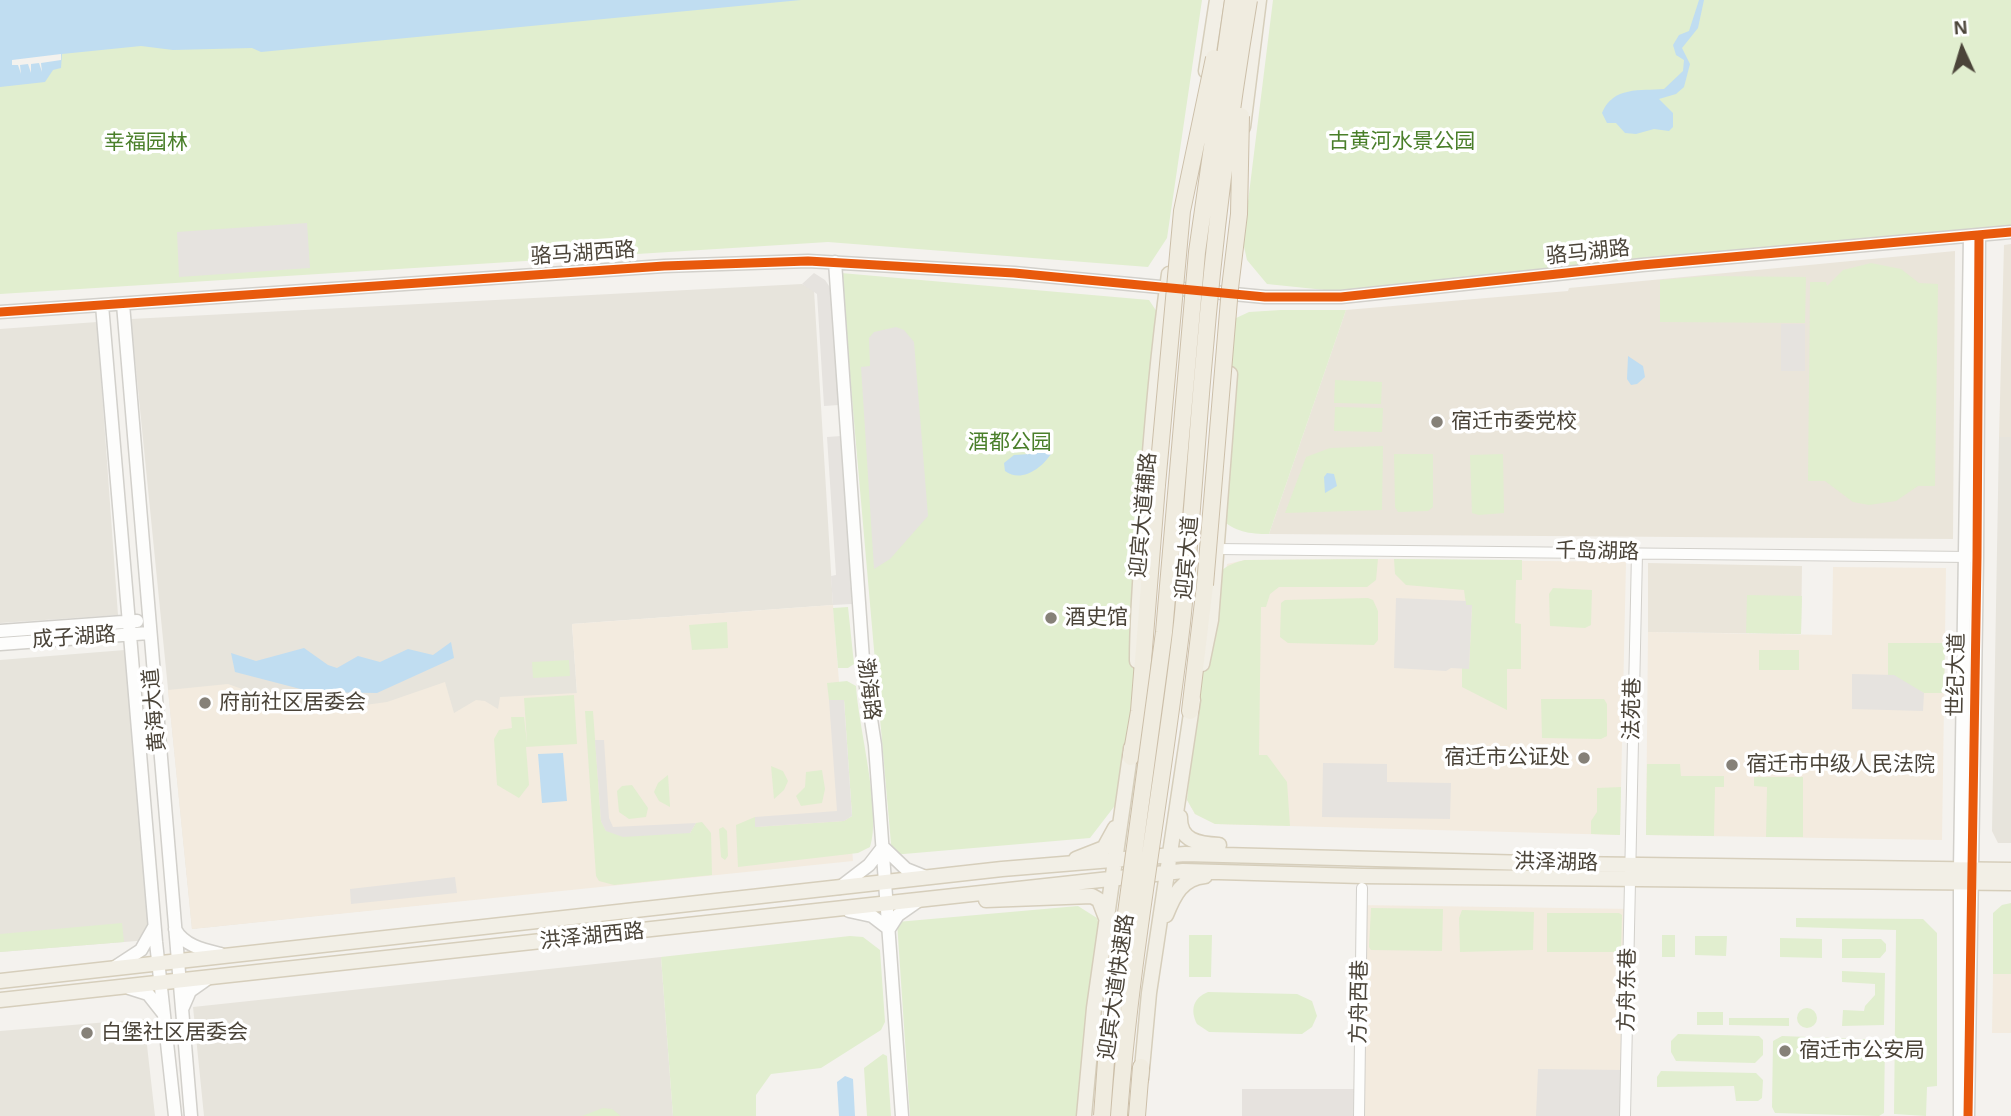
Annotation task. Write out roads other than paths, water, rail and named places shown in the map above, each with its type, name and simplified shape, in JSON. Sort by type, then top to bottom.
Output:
[{"type":"highway","points":[[1130,757],[1139,711],[1182,211],[1200,134],[1223,0]]},
{"type":"highway","name":"迎宾大道","points":[[1136,858],[1164,632],[1197,252],[1233,0]]},
{"type":"highway","points":[[1190,711],[1205,585],[1230,288],[1239,214],[1240,127],[1250,0]]},
{"type":"highway","name":"迎宾大道","points":[[1119,1116],[1129,1010],[1168,749],[1186,584],[1210,295],[1250,0]]},
{"type":"highway","name":"迎宾大道快速路","points":[[1102,1116],[1114,999],[1136,858]]},
{"type":"highway","points":[[1139,1116],[1141,1067]]},
{"type":"main road","name":"迎宾大道辅路","points":[[1084,1116],[1113,879],[1109,862],[1130,757],[1137,689],[1137,607],[1157,359],[1217,0]]},
{"type":"main road","points":[[1141,1067],[1152,971],[1190,711],[1211,620],[1233,332],[1230,263],[1259,0]]},
{"type":"main road","points":[[1187,735],[1188,758],[1180,825],[1184,834],[1194,842],[1356,851],[1454,861]]},
{"type":"main road","points":[[1002,869],[1076,859],[1104,848],[1114,832],[1130,757]]},
{"type":"main road","name":"洪泽湖路","points":[[1109,862],[1170,855],[1454,861],[1798,880],[1966,880],[2011,870]]},
{"type":"main road","name":"洪泽湖西路","points":[[0,981],[1002,869],[1109,862]]},
{"type":"main road","name":"洪泽湖路","points":[[1183,871],[1630,872],[2011,883]]},
{"type":"main road","name":"洪泽湖西路","points":[[0,1000],[1183,871]]},
{"type":"main road","points":[[1152,971],[1166,916],[1182,885],[1202,876],[1281,873]]},
{"type":"main road","points":[[947,898],[1010,901],[1075,894],[1092,896],[1104,906],[1107,921]]},
{"type":"main road","points":[[236,956],[236,967],[243,975]]},
{"type":"main road","points":[[90,972],[98,980],[96,988],[90,991]]},
{"type":"street","name":"骆马湖路","points":[[1168,288],[1294,298],[1386,294],[1642,265],[2011,232]]},
{"type":"street","name":"世纪大道","points":[[1960,1116],[1972,557],[1975,235]]},
{"type":"street","name":"骆马湖西路","points":[[0,312],[664,266],[835,262],[945,268],[1168,288]]},
{"type":"street","name":"渤海路","points":[[835,262],[864,674],[875,745],[902,1116]]},
{"type":"street","points":[[1230,263],[1242,287],[1256,292],[1298,296],[1386,294]]},
{"type":"street","name":"黄海大道","points":[[123,304],[176,963],[191,1116]]},
{"type":"street","name":"黄海大道","points":[[102,305],[155,923],[175,1116]]},
{"type":"street","name":"千岛湖路","points":[[1217,549],[1972,557]]},
{"type":"street","name":"法苑巷","points":[[1630,872],[1637,553]]},
{"type":"street","name":"成子湖路","points":[[0,631],[148,627]]},
{"type":"street","name":"成子湖路","points":[[0,644],[130,628]]},
{"type":"street","points":[[837,889],[869,866],[883,847],[906,869],[930,878]]},
{"type":"street","name":"方舟东巷","points":[[1625,1116],[1630,872]]},
{"type":"street","name":"世纪大道","points":[[1966,880],[1968,1116]]},
{"type":"street","name":"方舟西巷","points":[[1359,1116],[1362,888]]},
{"type":"street","points":[[839,909],[872,916],[889,929],[898,915],[918,901]]},
{"type":"street","points":[[110,970],[141,950],[155,923]]},
{"type":"street","points":[[173,925],[181,939],[193,946],[236,956]]},
{"type":"street","points":[[181,1014],[187,996],[207,979]]},
{"type":"street","points":[[125,987],[148,994],[165,1016]]},
{"type":"water","points":[[0,0],[801,0],[261,52],[252,48],[173,50],[141,46],[62,54],[61,68],[53,70],[45,82],[0,87]]},
{"type":"water","points":[[1699,0],[1704,0],[1698,28],[1682,48],[1690,64],[1684,87],[1676,94],[1659,99],[1673,113],[1673,127],[1669,131],[1654,129],[1636,134],[1625,133],[1616,123],[1607,123],[1602,113],[1613,98],[1637,90],[1664,89],[1683,71],[1684,60],[1676,55],[1673,45],[1679,35],[1689,31]]},
{"type":"water","points":[[1628,356],[1643,366],[1645,377],[1637,384],[1631,385],[1627,379]]},
{"type":"water","points":[[1042,445],[1050,447],[1051,454],[1042,465],[1030,473],[1018,476],[1005,471],[1004,463],[1014,455],[1030,454]]},
{"type":"water","points":[[1327,473],[1334,474],[1337,486],[1325,493],[1324,477]]},
{"type":"water","points":[[451,642],[454,658],[377,693],[312,692],[235,672],[231,653],[256,661],[304,648],[337,668],[358,656],[380,662],[408,649],[433,655]]},
{"type":"water","points":[[563,753],[567,801],[542,803],[538,754]]},
{"type":"water","points":[[845,1076],[853,1079],[855,1116],[839,1116],[837,1082]]},
{"type":"place","name":"宿迁市委党校","points":[[1437,422]]},
{"type":"place","name":"酒史馆","points":[[1051,618]]},
{"type":"place","name":"府前社区居委会","points":[[205,703]]},
{"type":"place","name":"宿迁市公证处","points":[[1584,758]]},
{"type":"place","name":"宿迁市中级人民法院","points":[[1732,765]]},
{"type":"place","name":"白堡社区居委会","points":[[87,1033]]},
{"type":"place","name":"宿迁市公安局","points":[[1785,1051]]},
{"type":"park label","name":"古黄河水景公园","points":[[1402,142]]},
{"type":"park label","name":"幸福园林","points":[[146,143]]},
{"type":"park label","name":"酒都公园","points":[[1010,443]]}]
